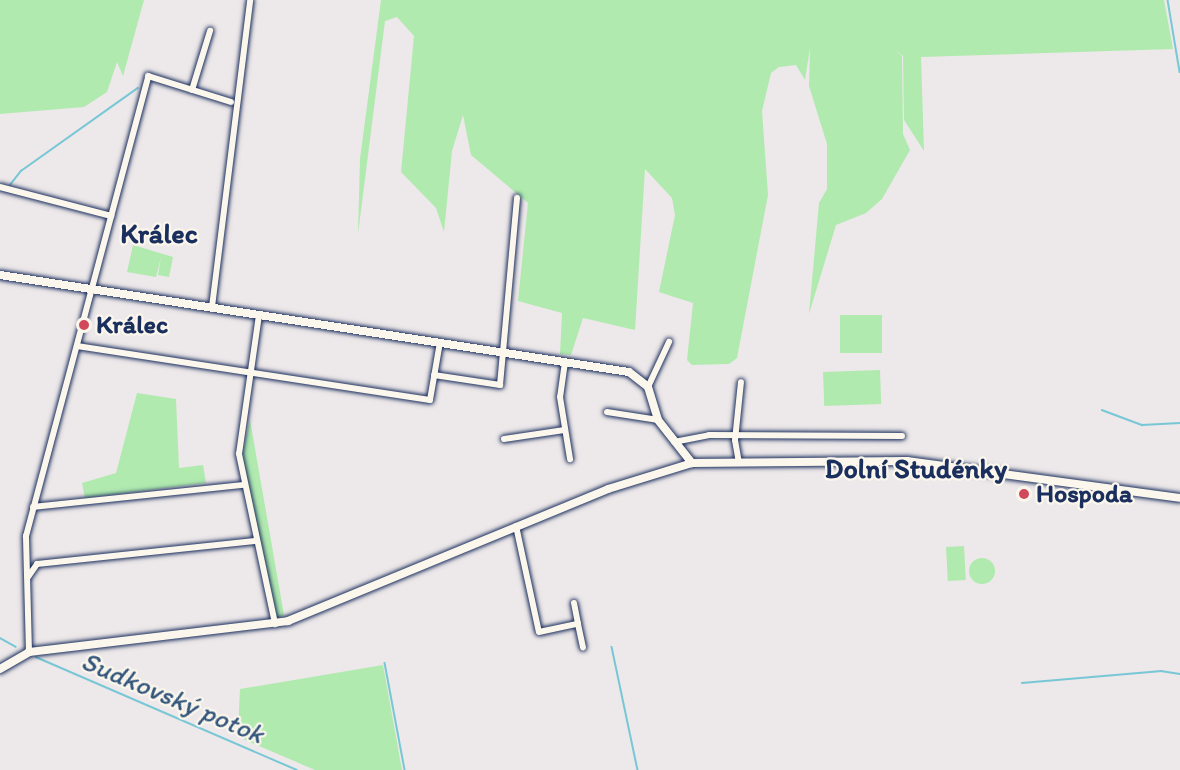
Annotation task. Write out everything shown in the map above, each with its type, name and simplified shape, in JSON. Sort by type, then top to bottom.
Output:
[{"type":"street","points":[[212,307],[250,0]]},
{"type":"street","points":[[192,90],[210,31]]},
{"type":"street","points":[[29,652],[26,536],[148,76],[231,102]]},
{"type":"street","points":[[0,187],[111,216]]},
{"type":"street","points":[[435,375],[500,385],[505,350],[517,198]]},
{"type":"street","points":[[0,275],[505,350],[629,372],[648,387],[658,420],[692,463]]},
{"type":"street","points":[[259,315],[239,454],[243,485],[275,624]]},
{"type":"street","points":[[77,346],[430,400],[440,342]]},
{"type":"street","points":[[648,387],[669,342]]},
{"type":"street","points":[[565,362],[560,397],[570,459]]},
{"type":"street","points":[[739,463],[736,435],[741,382]]},
{"type":"street","points":[[607,412],[658,420]]},
{"type":"street","points":[[504,439],[564,430]]},
{"type":"street","points":[[674,442],[736,435],[902,436]]},
{"type":"street","points":[[0,669],[29,652],[275,624],[516,526],[692,463],[907,461],[1180,498]]},
{"type":"street","points":[[33,507],[243,485]]},
{"type":"street","points":[[516,526],[539,632],[578,624]]},
{"type":"street","points":[[28,577],[37,564],[255,541]]},
{"type":"street","points":[[574,603],[583,647]]},
{"type":"green space","points":[[0,0],[144,0],[123,76],[117,62],[107,92],[84,107],[0,114]]},
{"type":"green space","points":[[381,0],[1164,0],[1173,49],[921,57],[924,151],[904,120],[903,56],[895,50],[902,56],[903,134],[910,150],[882,199],[866,213],[836,225],[809,314],[819,203],[827,189],[827,144],[809,86],[810,48],[805,80],[796,65],[779,67],[771,73],[762,111],[768,195],[737,358],[729,364],[692,365],[687,360],[693,303],[659,292],[675,215],[672,198],[645,169],[635,330],[583,318],[571,355],[560,354],[562,313],[518,301],[528,203],[471,155],[463,115],[452,151],[444,232],[436,208],[401,172],[414,36],[397,17],[385,21],[358,234],[360,159]]},
{"type":"green space","points":[[133,245],[173,257],[169,277],[158,275],[161,257],[156,277],[127,272]]},
{"type":"green space","points":[[840,315],[882,315],[882,353],[840,353]]},
{"type":"green space","points":[[880,370],[881,404],[824,406],[823,372]]},
{"type":"green space","points":[[137,393],[176,399],[179,468],[203,465],[206,483],[85,498],[82,483],[116,473]]},
{"type":"green space","points":[[250,420],[284,615],[277,618],[242,456]]},
{"type":"green space","points":[[964,546],[966,580],[948,581],[946,547]]},
{"type":"green space","points":[[982,558],[991,562],[995,571],[991,580],[982,584],[973,580],[969,571],[973,562]]},
{"type":"green space","points":[[383,665],[402,770],[315,770],[245,740],[238,732],[240,689]]},
{"type":"waterway","points":[[1168,0],[1180,72]]},
{"type":"waterway","points":[[10,185],[21,171],[138,88]]},
{"type":"waterway","points":[[1102,410],[1142,425],[1180,423]]},
{"type":"waterway","name":"Sudkovský potok","points":[[0,638],[16,647]]},
{"type":"waterway","points":[[612,647],[638,770]]},
{"type":"waterway","name":"Sudkovský potok","points":[[36,657],[297,770]]},
{"type":"waterway","points":[[385,663],[405,770]]},
{"type":"waterway","points":[[1022,683],[1161,671],[1180,674]]},
{"type":"place","name":"Králec","points":[[84,325]]},
{"type":"place","name":"Hospoda","points":[[1024,494]]},
{"type":"district","name":"Králec","points":[[159,233]]},
{"type":"district","name":"Dolní Studénky","points":[[916,468]]}]
